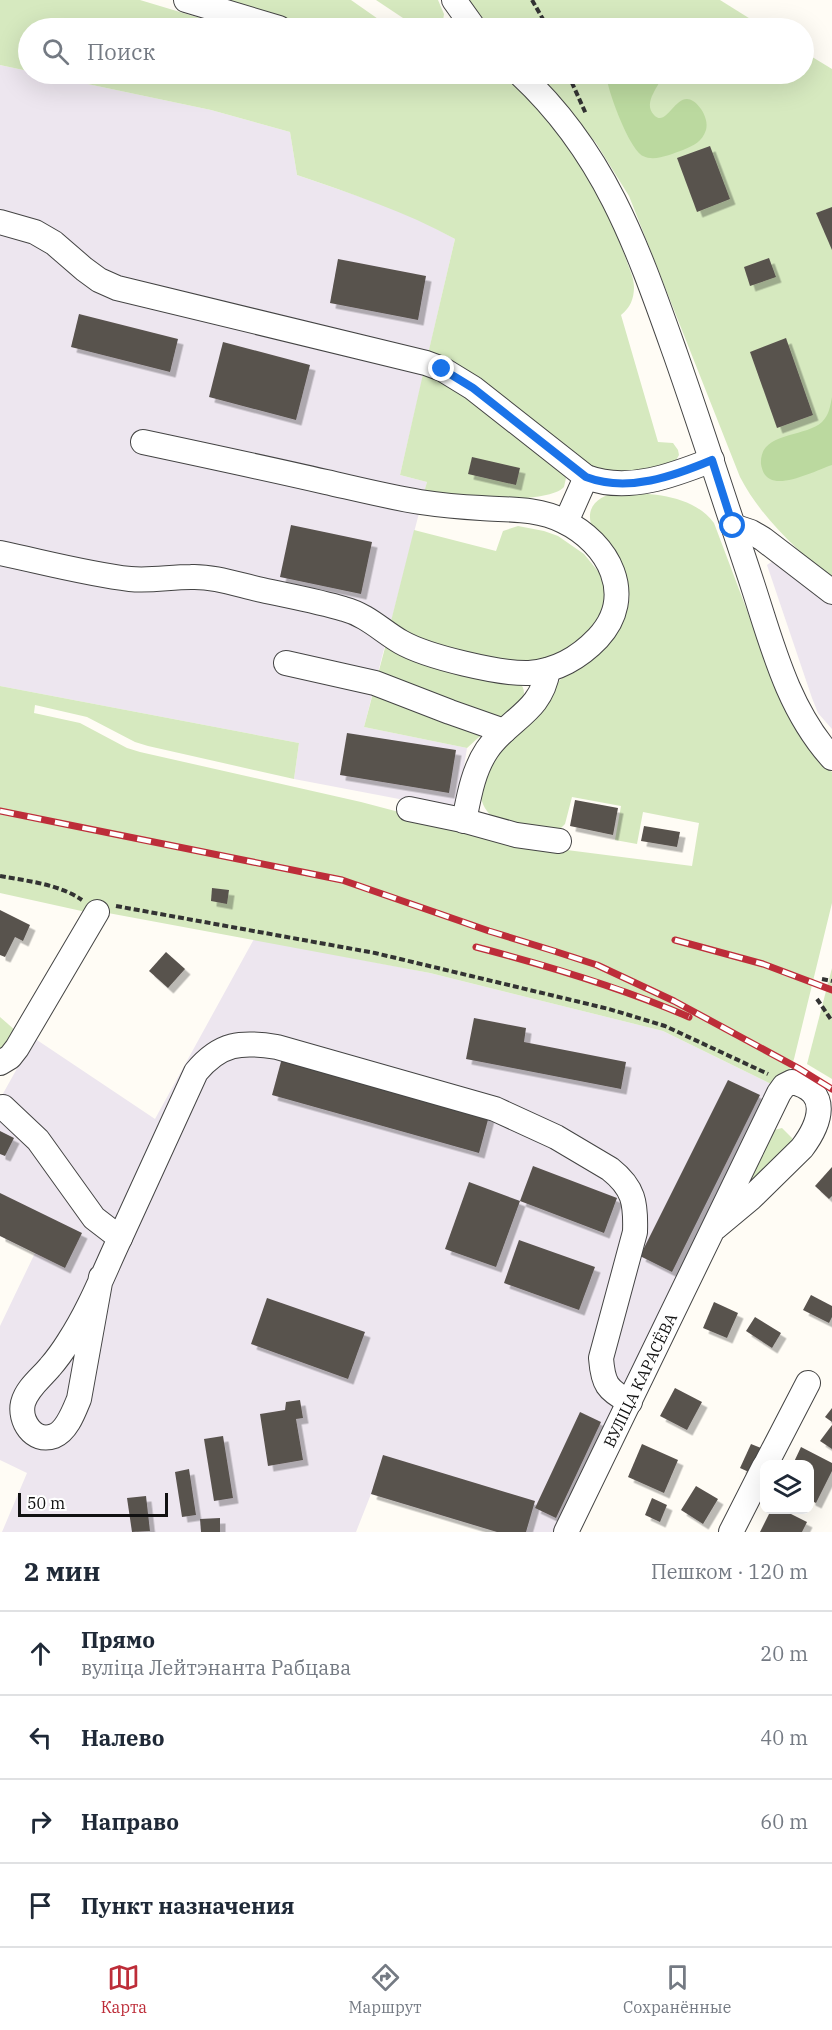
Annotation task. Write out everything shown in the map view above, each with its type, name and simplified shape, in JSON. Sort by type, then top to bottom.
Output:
[{"type":"street","points":[[186,0],[246,18]]},
{"type":"street","points":[[454,0],[467,18]]},
{"type":"street","points":[[530,84],[563,118],[588,153],[614,198],[646,272],[712,460],[778,664],[793,699],[818,742],[832,758]]},
{"type":"street","points":[[0,222],[35,232],[54,243],[99,280],[117,288],[426,363],[442,369],[473,388],[586,477],[606,482],[642,481],[676,474],[712,460]]},
{"type":"street","points":[[0,553],[127,579],[191,577],[217,580],[354,612],[371,620],[403,643],[442,657],[501,671],[526,673],[548,670],[568,661],[598,638],[607,627],[616,605],[615,577],[609,562],[588,538],[566,522],[536,512],[414,501],[143,442]]},
{"type":"street","points":[[566,522],[586,477]]},
{"type":"street","points":[[733,526],[763,539],[832,592]]},
{"type":"street","points":[[286,663],[375,683],[434,707],[504,731]]},
{"type":"street","points":[[464,821],[473,779],[480,763],[488,749],[504,731],[536,702],[543,692],[548,670]]},
{"type":"street","points":[[409,809],[516,835],[559,841]]},
{"type":"street","points":[[0,1063],[10,1057],[17,1048],[97,912]]},
{"type":"street","points":[[101,1276],[79,1398],[63,1428],[53,1436],[41,1436],[30,1431],[24,1422],[21,1411],[24,1400],[70,1339],[101,1276],[120,1238],[196,1072],[208,1058],[225,1048],[243,1044],[277,1047],[495,1109],[556,1137],[623,1179],[632,1194],[636,1212],[635,1232],[601,1358],[602,1375],[608,1388],[630,1402]]},
{"type":"street","name":"ВУЛІЦА КАРАСЁВА","points":[[566,1532],[779,1093],[788,1083],[798,1083],[816,1096],[820,1112],[813,1131],[802,1148],[751,1198],[715,1227]]},
{"type":"street","points":[[3,1107],[38,1140],[94,1218],[120,1238]]},
{"type":"street","points":[[768,1460],[808,1383]]},
{"type":"street","points":[[731,1532],[760,1476]]},
{"type":"path","points":[[532,0],[542,18]]},
{"type":"path","points":[[0,876],[74,894],[97,912],[103,907],[121,906],[315,941],[579,1001],[665,1026],[788,1083]]},
{"type":"path","points":[[822,979],[832,981]]},
{"type":"path","points":[[817,999],[832,1021]]},
{"type":"shaded area","points":[[0,65],[18,69],[18,84],[88,84],[211,110],[290,132],[297,175],[381,204],[420,220],[455,239],[400,475],[427,482],[364,727],[467,748],[457,810],[294,779],[299,743],[0,686]]},
{"type":"shaded area","points":[[779,557],[832,601],[832,729],[818,713],[812,698],[767,565]]},
{"type":"shaded area","points":[[254,939],[430,973],[663,1031],[775,1086],[559,1532],[497,1532],[371,1494],[356,1532],[2,1532],[27,1473],[0,1460],[0,1326],[35,1253],[0,1236],[0,1099],[34,1038],[155,1119]]},
{"type":"green space","points":[[0,0],[140,0],[200,18],[18,18],[18,69],[0,65]]},
{"type":"green space","points":[[212,0],[351,0],[377,18],[273,18]]},
{"type":"green space","points":[[376,0],[438,0],[444,14],[443,18],[403,18]]},
{"type":"green space","points":[[467,0],[720,0],[749,18],[482,18]]},
{"type":"green space","points":[[814,58],[832,69],[832,581],[769,520],[740,477],[629,196],[596,143],[546,84],[814,84]]},
{"type":"green space","points":[[88,84],[514,84],[555,129],[590,181],[609,218],[632,275],[634,287],[631,303],[621,315],[658,442],[673,443],[678,450],[679,455],[674,464],[633,474],[594,469],[428,354],[455,239],[397,211],[297,175],[290,132],[211,110]]},
{"type":"green space","points":[[608,84],[658,84],[650,105],[654,115],[659,118],[664,116],[680,101],[686,99],[693,101],[701,109],[707,127],[697,143],[668,155],[648,158],[637,151],[631,142],[614,105]]},
{"type":"green space","points":[[423,374],[462,392],[563,473],[566,478],[564,487],[554,493],[538,497],[475,499],[423,496],[427,482],[400,475]]},
{"type":"green space","points":[[832,397],[832,465],[783,481],[768,478],[761,464],[762,453],[767,446],[775,440],[805,431],[822,422],[828,414]]},
{"type":"green space","points":[[619,492],[671,497],[695,506],[714,523],[774,682],[825,766],[832,772],[832,903],[794,1059],[788,1073],[775,1086],[663,1031],[430,973],[108,913],[86,912],[0,893],[0,686],[299,743],[294,779],[148,746],[135,742],[87,717],[35,705],[34,713],[80,723],[127,748],[140,752],[361,802],[520,844],[692,866],[699,823],[643,812],[637,844],[615,840],[621,806],[572,797],[565,824],[559,830],[498,820],[488,812],[482,801],[480,789],[482,776],[490,762],[547,693],[599,646],[626,611],[629,598],[628,586],[590,521],[592,508],[599,499]]},
{"type":"green space","points":[[518,526],[558,536],[584,554],[601,575],[606,584],[603,611],[585,637],[553,659],[508,663],[419,640],[390,625],[414,530],[496,551],[503,531]]},
{"type":"green space","points":[[386,644],[519,682],[524,696],[522,701],[467,748],[364,727]]},
{"type":"green space","points":[[832,968],[832,1079],[807,1064]]},
{"type":"green space","points":[[0,1017],[16,1031],[0,1051]]},
{"type":"green space","points":[[782,1128],[795,1141],[755,1190],[746,1186],[774,1130]]},
{"type":"building","points":[[710,146],[730,199],[697,212],[677,158]]},
{"type":"building","points":[[832,207],[832,250],[816,213]]},
{"type":"building","points":[[769,258],[776,277],[750,286],[744,267]]},
{"type":"building","points":[[338,259],[426,276],[418,320],[330,303]]},
{"type":"building","points":[[79,314],[178,339],[170,372],[71,347]]},
{"type":"building","points":[[786,338],[813,415],[777,428],[750,352]]},
{"type":"building","points":[[223,342],[310,365],[296,420],[209,397]]},
{"type":"building","points":[[472,457],[520,468],[516,485],[468,474]]},
{"type":"building","points":[[291,525],[372,542],[361,594],[280,577]]},
{"type":"building","points":[[347,733],[456,750],[449,793],[340,775]]},
{"type":"building","points":[[575,800],[618,808],[613,835],[570,826]]},
{"type":"building","points":[[644,826],[680,832],[677,847],[641,841]]},
{"type":"building","points":[[212,888],[229,890],[227,904],[211,901]]},
{"type":"building","points":[[0,910],[30,925],[23,941],[15,937],[5,957],[0,955]]},
{"type":"building","points":[[166,952],[185,969],[168,988],[149,971]]},
{"type":"building","points":[[474,1018],[526,1028],[524,1042],[626,1062],[621,1089],[466,1059]]},
{"type":"building","points":[[282,1058],[489,1116],[479,1153],[272,1095]]},
{"type":"building","points":[[728,1080],[760,1095],[672,1272],[640,1256]]},
{"type":"building","points":[[0,1131],[14,1138],[5,1156],[0,1154]]},
{"type":"building","points":[[533,1166],[617,1198],[604,1233],[520,1201]]},
{"type":"building","points":[[832,1167],[832,1196],[829,1199],[815,1186]]},
{"type":"building","points":[[469,1182],[520,1201],[496,1267],[445,1249]]},
{"type":"building","points":[[0,1193],[82,1233],[65,1268],[0,1236]]},
{"type":"building","points":[[519,1240],[595,1267],[579,1310],[504,1283]]},
{"type":"building","points":[[811,1295],[832,1306],[832,1317],[829,1323],[803,1310]]},
{"type":"building","points":[[267,1298],[365,1332],[348,1379],[251,1344]]},
{"type":"building","points":[[714,1302],[738,1313],[727,1338],[703,1328]]},
{"type":"building","points":[[755,1317],[781,1333],[772,1348],[746,1331]]},
{"type":"building","points":[[675,1388],[702,1402],[687,1430],[660,1416]]},
{"type":"building","points":[[300,1400],[303,1418],[296,1419],[303,1460],[268,1466],[260,1414],[285,1410],[286,1402]]},
{"type":"building","points":[[832,1408],[832,1422],[825,1417]]},
{"type":"building","points":[[580,1412],[601,1422],[556,1518],[535,1508]]},
{"type":"building","points":[[832,1425],[832,1449],[820,1441]]},
{"type":"building","points":[[223,1436],[233,1498],[214,1501],[204,1439]]},
{"type":"building","points":[[642,1444],[678,1460],[664,1493],[628,1477]]},
{"type":"building","points":[[751,1444],[761,1448],[751,1473],[740,1468]]},
{"type":"building","points":[[801,1447],[832,1463],[832,1471],[816,1503],[814,1502],[814,1460],[795,1460]]},
{"type":"building","points":[[383,1455],[535,1501],[526,1532],[497,1532],[371,1494]]},
{"type":"building","points":[[189,1469],[196,1515],[182,1517],[175,1472]]},
{"type":"building","points":[[696,1486],[718,1499],[703,1524],[681,1510]]},
{"type":"building","points":[[146,1496],[150,1531],[132,1532],[127,1498]]},
{"type":"building","points":[[652,1498],[667,1505],[660,1522],[645,1515]]},
{"type":"building","points":[[769,1514],[791,1514],[807,1522],[802,1532],[760,1532]]},
{"type":"building","points":[[220,1518],[220,1532],[201,1532],[200,1519]]},
{"type":"railway","points":[[0,811],[342,880],[489,931],[597,965],[674,1001],[798,1068],[832,1089]]},
{"type":"railway","points":[[675,940],[763,964],[832,990]]},
{"type":"railway","points":[[476,947],[584,978],[689,1017]]},
{"type":"route","points":[[442,369],[473,388],[586,477],[606,482],[642,481],[670,476],[712,460],[733,526]]}]
